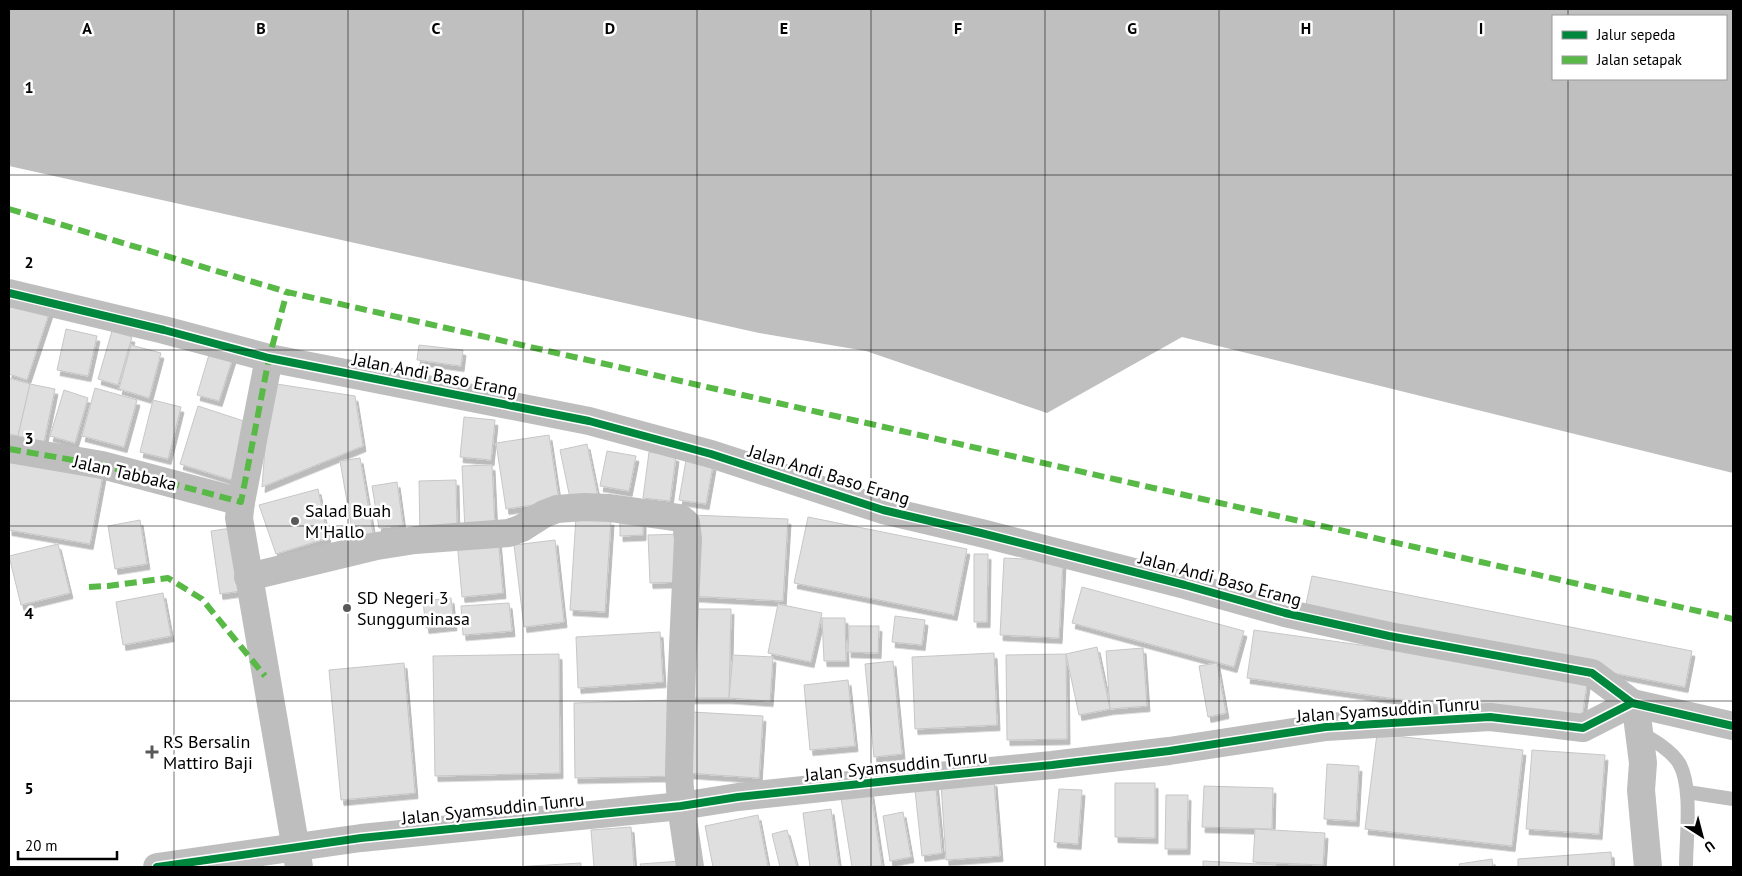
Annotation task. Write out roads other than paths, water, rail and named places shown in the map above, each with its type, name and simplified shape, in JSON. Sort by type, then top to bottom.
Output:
[{"type":"street","name":"Jalan Andi Baso Erang","points":[[9,294],[164,330],[269,358],[589,420],[711,454],[882,510],[1185,585],[1285,613],[1389,636],[1592,673],[1632,703]]},
{"type":"street","points":[[269,358],[240,502],[240,518],[248,577],[297,857]]},
{"type":"street","name":"Jalan Tabbaka","points":[[9,449],[102,465],[240,502]]},
{"type":"street","points":[[248,577],[377,546],[415,540],[509,533],[522,528],[557,508],[584,506],[610,508],[680,518],[686,523],[688,538],[679,772],[680,806],[690,867]]},
{"type":"street","points":[[1632,703],[1733,726]]},
{"type":"street","points":[[1632,703],[1637,716],[1639,732],[1642,763],[1641,790],[1648,867]]},
{"type":"street","name":"Jalan Syamsuddin Tunru","points":[[157,867],[297,857],[361,838],[680,806],[850,785],[1052,766],[1169,751],[1326,727],[1490,717],[1583,728],[1632,703]]},
{"type":"lane","points":[[1639,732],[1667,750],[1678,762],[1685,776],[1687,792],[1686,867]]},
{"type":"lane","points":[[1687,792],[1733,799]]},
{"type":"place","name":"Salad Buah M'Hallo","points":[[295,521]]},
{"type":"place","name":"SD Negeri 3 Sungguminasa","points":[[347,608]]},
{"type":"place","name":"RS Bersalin Mattiro Baji","points":[[152,752]]}]
